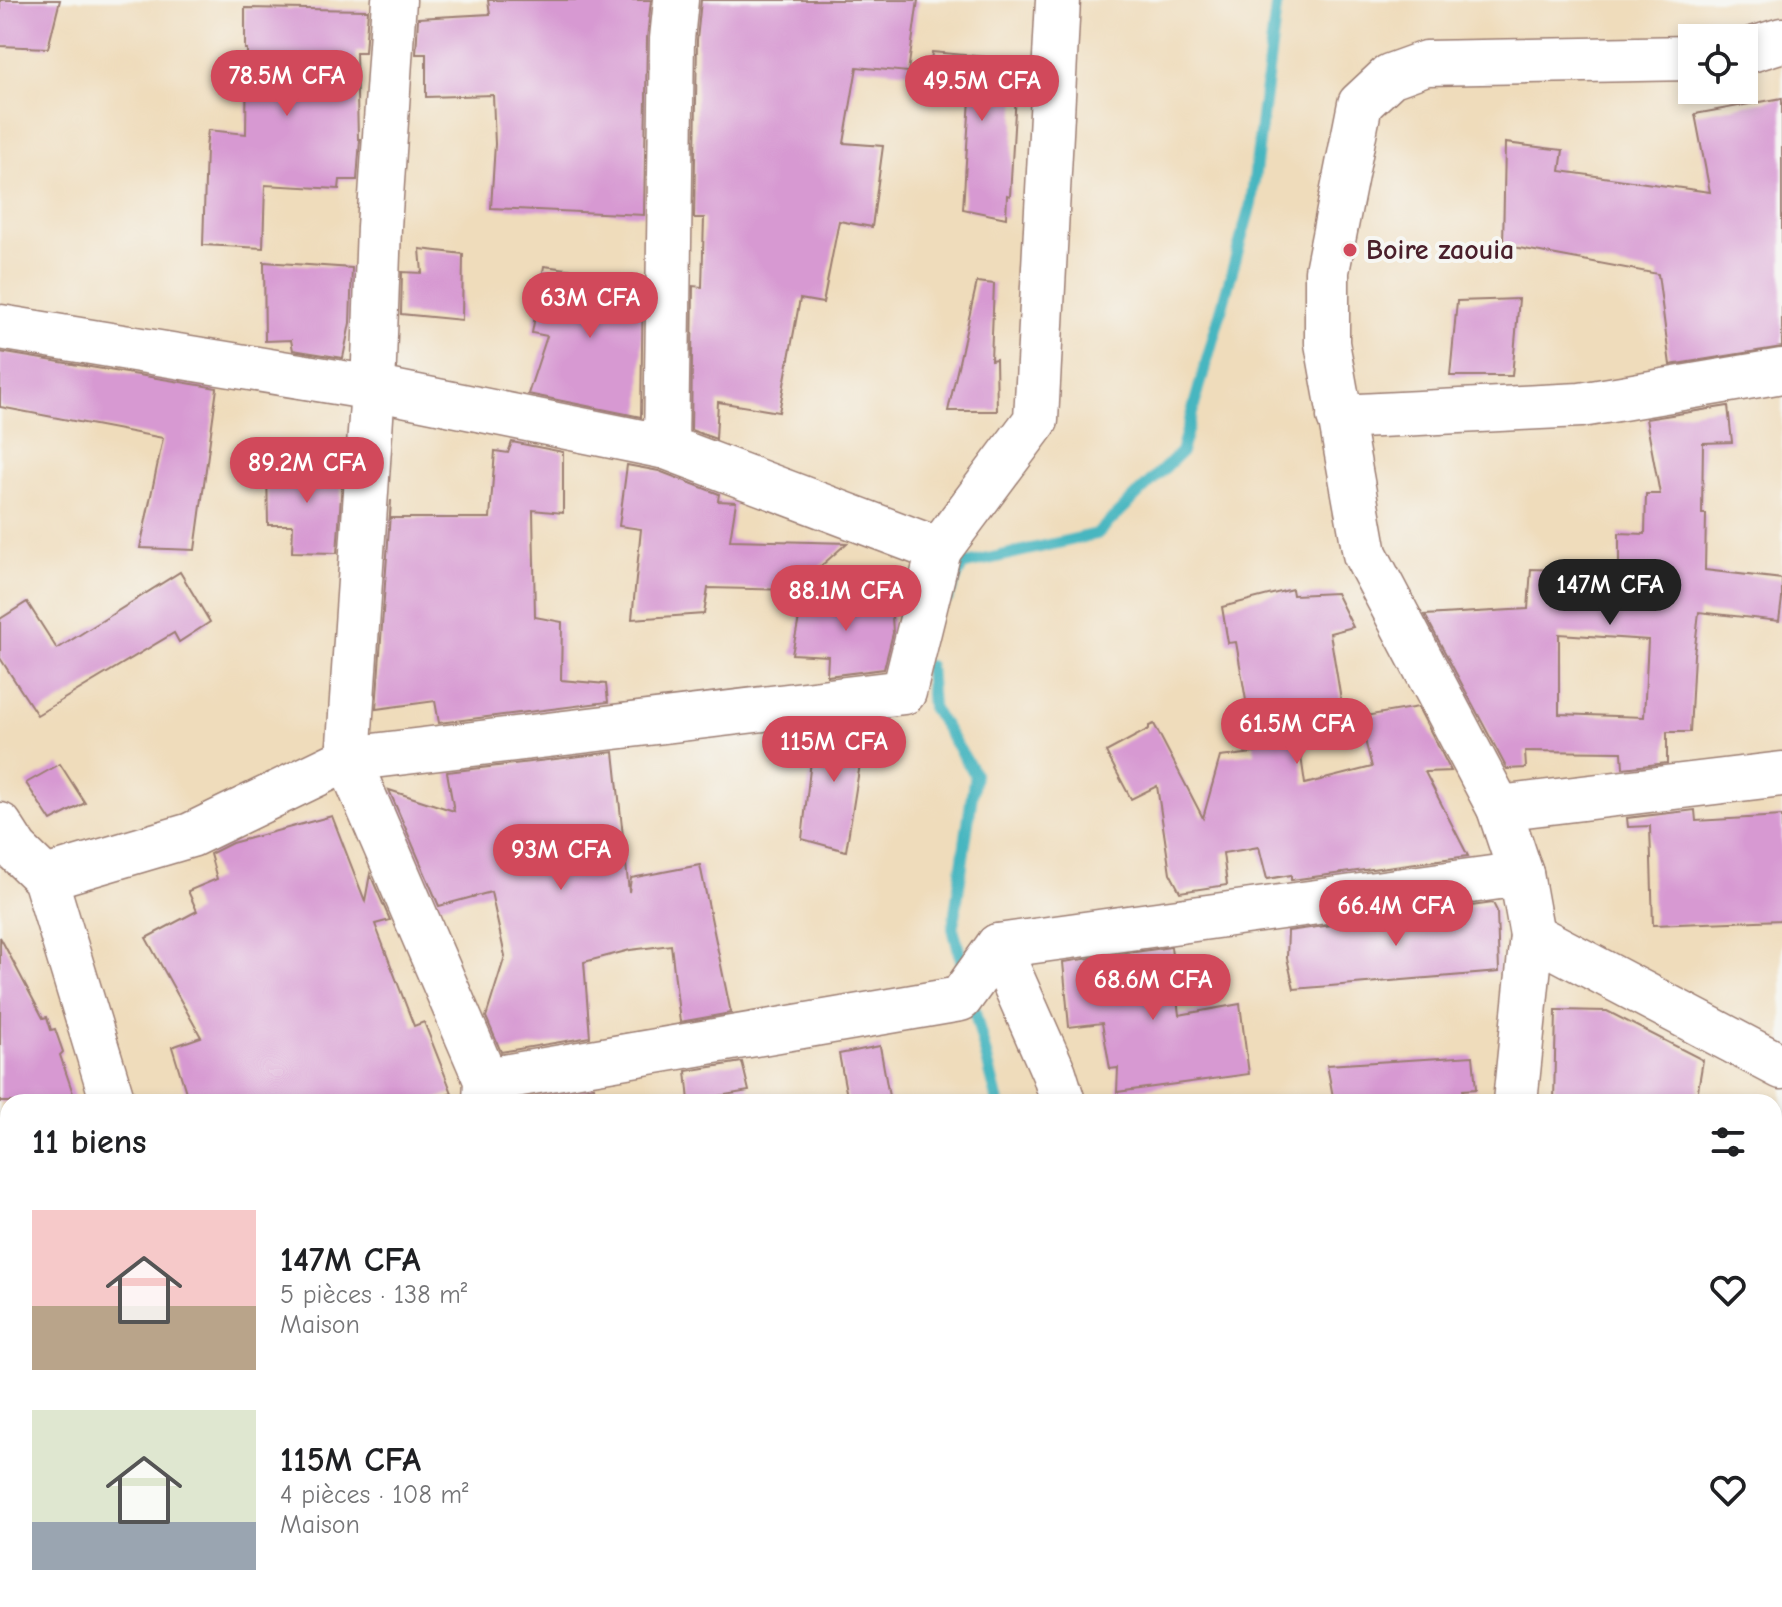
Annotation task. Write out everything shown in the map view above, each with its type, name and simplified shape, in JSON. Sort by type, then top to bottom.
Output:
[{"type":"street","points":[[394,0],[379,227],[373,388],[348,759],[485,1091],[960,999],[998,946],[1521,874]]},
{"type":"street","points":[[666,447],[672,54],[676,0]]},
{"type":"street","points":[[110,1094],[15,853],[191,835],[348,759],[904,692],[939,550],[1036,420],[1058,0]]},
{"type":"street","points":[[1758,48],[1782,40]]},
{"type":"street","points":[[1516,1094],[1532,935],[1521,874],[1499,808],[1365,554],[1327,343],[1327,271],[1360,104],[1390,76],[1426,63],[1678,58]]},
{"type":"street","points":[[0,327],[373,388],[666,447],[939,550]]},
{"type":"street","points":[[1339,417],[1581,405],[1782,371]]},
{"type":"street","points":[[1499,808],[1782,774]]},
{"type":"street","points":[[1532,935],[1782,1067]]},
{"type":"street","points":[[998,946],[1061,1094]]},
{"type":"building","points":[[0,0],[60,0],[48,48],[0,46]]},
{"type":"building","points":[[488,0],[651,0],[647,38],[644,215],[491,208],[495,144],[493,95],[426,97],[426,54],[416,54],[418,18],[490,14]]},
{"type":"building","points":[[701,0],[918,0],[908,72],[857,67],[844,143],[883,146],[872,227],[839,221],[823,303],[800,299],[779,412],[718,402],[716,439],[691,430],[693,286],[702,287],[704,218],[694,218],[697,40]]},
{"type":"building","points":[[245,8],[368,10],[365,52],[356,52],[360,139],[357,180],[340,180],[339,189],[265,185],[263,248],[203,245],[208,130],[246,134]]},
{"type":"building","points":[[932,52],[1018,60],[1006,218],[963,209],[970,99],[928,95]]},
{"type":"building","points":[[1782,98],[1782,347],[1670,365],[1658,274],[1503,245],[1505,143],[1563,150],[1560,171],[1710,192],[1695,114]]},
{"type":"building","points":[[420,249],[463,254],[462,320],[401,314],[402,272],[422,273]]},
{"type":"building","points":[[264,262],[352,268],[350,323],[343,358],[293,350],[291,340],[265,341]]},
{"type":"building","points":[[544,266],[643,279],[641,417],[528,394],[547,336],[532,333]]},
{"type":"building","points":[[977,282],[994,284],[991,360],[996,359],[997,411],[948,411]]},
{"type":"building","points":[[1519,299],[1512,376],[1450,376],[1457,301]]},
{"type":"building","points":[[0,352],[217,388],[195,550],[140,548],[163,438],[0,407]]},
{"type":"building","points":[[1728,406],[1732,442],[1703,443],[1705,570],[1782,579],[1779,621],[1699,612],[1690,732],[1667,732],[1667,763],[1623,768],[1622,752],[1525,751],[1526,768],[1507,769],[1425,615],[1528,609],[1531,569],[1619,572],[1619,533],[1645,534],[1646,494],[1660,494],[1646,419]],"holes":[[[1559,634],[1648,640],[1644,717],[1559,714]]]},
{"type":"building","points":[[512,442],[563,452],[563,513],[533,510],[535,617],[562,622],[561,680],[606,684],[608,702],[439,723],[435,701],[376,709],[391,500],[390,518],[490,518],[495,451],[508,453]]},
{"type":"building","points":[[627,465],[659,471],[719,494],[718,501],[736,502],[730,540],[847,543],[794,590],[708,588],[704,614],[632,619],[641,529],[619,526]]},
{"type":"building","points":[[267,466],[343,467],[337,553],[292,552],[293,525],[268,525]]},
{"type":"building","points":[[180,572],[210,622],[179,642],[174,633],[37,715],[0,658],[0,619],[27,602],[57,649]]},
{"type":"building","points":[[1292,589],[1293,595],[1336,593],[1353,627],[1330,633],[1342,706],[1295,714],[1305,784],[1372,767],[1359,717],[1418,707],[1451,771],[1425,772],[1468,856],[1291,880],[1291,875],[1267,879],[1259,847],[1223,853],[1227,885],[1180,892],[1170,873],[1157,786],[1131,799],[1106,752],[1154,724],[1203,818],[1220,757],[1255,753],[1236,642],[1228,643],[1222,607]]},
{"type":"building","points":[[803,598],[891,599],[893,633],[884,669],[827,676],[828,656],[792,654]]},
{"type":"building","points":[[875,721],[872,740],[864,739],[846,851],[802,839],[813,743],[821,744],[822,727]]},
{"type":"building","points":[[614,752],[629,892],[631,878],[700,865],[731,1013],[680,1022],[671,945],[630,950],[584,962],[590,1037],[501,1052],[486,1017],[505,956],[491,892],[439,906],[389,790],[454,811],[447,772]]},
{"type":"building","points":[[60,764],[85,803],[51,821],[26,783]]},
{"type":"building","points":[[1695,810],[1696,821],[1782,816],[1782,920],[1653,925],[1650,826],[1628,827],[1627,818]]},
{"type":"building","points":[[332,816],[365,901],[370,874],[390,920],[375,924],[414,1026],[424,1022],[452,1093],[187,1094],[172,1047],[201,1037],[146,938],[197,911],[188,891],[217,879],[210,854],[232,843]]},
{"type":"building","points":[[1493,903],[1497,911],[1499,972],[1294,989],[1287,958],[1288,931]]},
{"type":"building","points":[[0,937],[43,1018],[47,1017],[51,1030],[55,1029],[73,1094],[0,1094]]},
{"type":"building","points":[[1171,947],[1179,1015],[1240,1004],[1249,1074],[1117,1092],[1118,1068],[1110,1069],[1102,1023],[1069,1027],[1063,962]]},
{"type":"building","points":[[1556,1010],[1607,1011],[1703,1060],[1697,1094],[1554,1094]]},
{"type":"building","points":[[880,1046],[889,1094],[846,1094],[839,1054]]},
{"type":"building","points":[[1473,1056],[1476,1089],[1463,1090],[1463,1094],[1332,1094],[1327,1065]]},
{"type":"building","points":[[742,1062],[749,1091],[688,1094],[686,1071]]},
{"type":"building","points":[[594,1087],[595,1094],[552,1094]]},
{"type":"waterway","points":[[947,599],[962,565],[1097,534],[1181,452],[1251,204],[1277,0]]},
{"type":"waterway","points":[[929,666],[932,707],[975,774],[953,928],[965,975]]},
{"type":"waterway","points":[[972,1001],[996,1094]]},
{"type":"place","name":"Boire zaouia","points":[[1350,250]]}]
